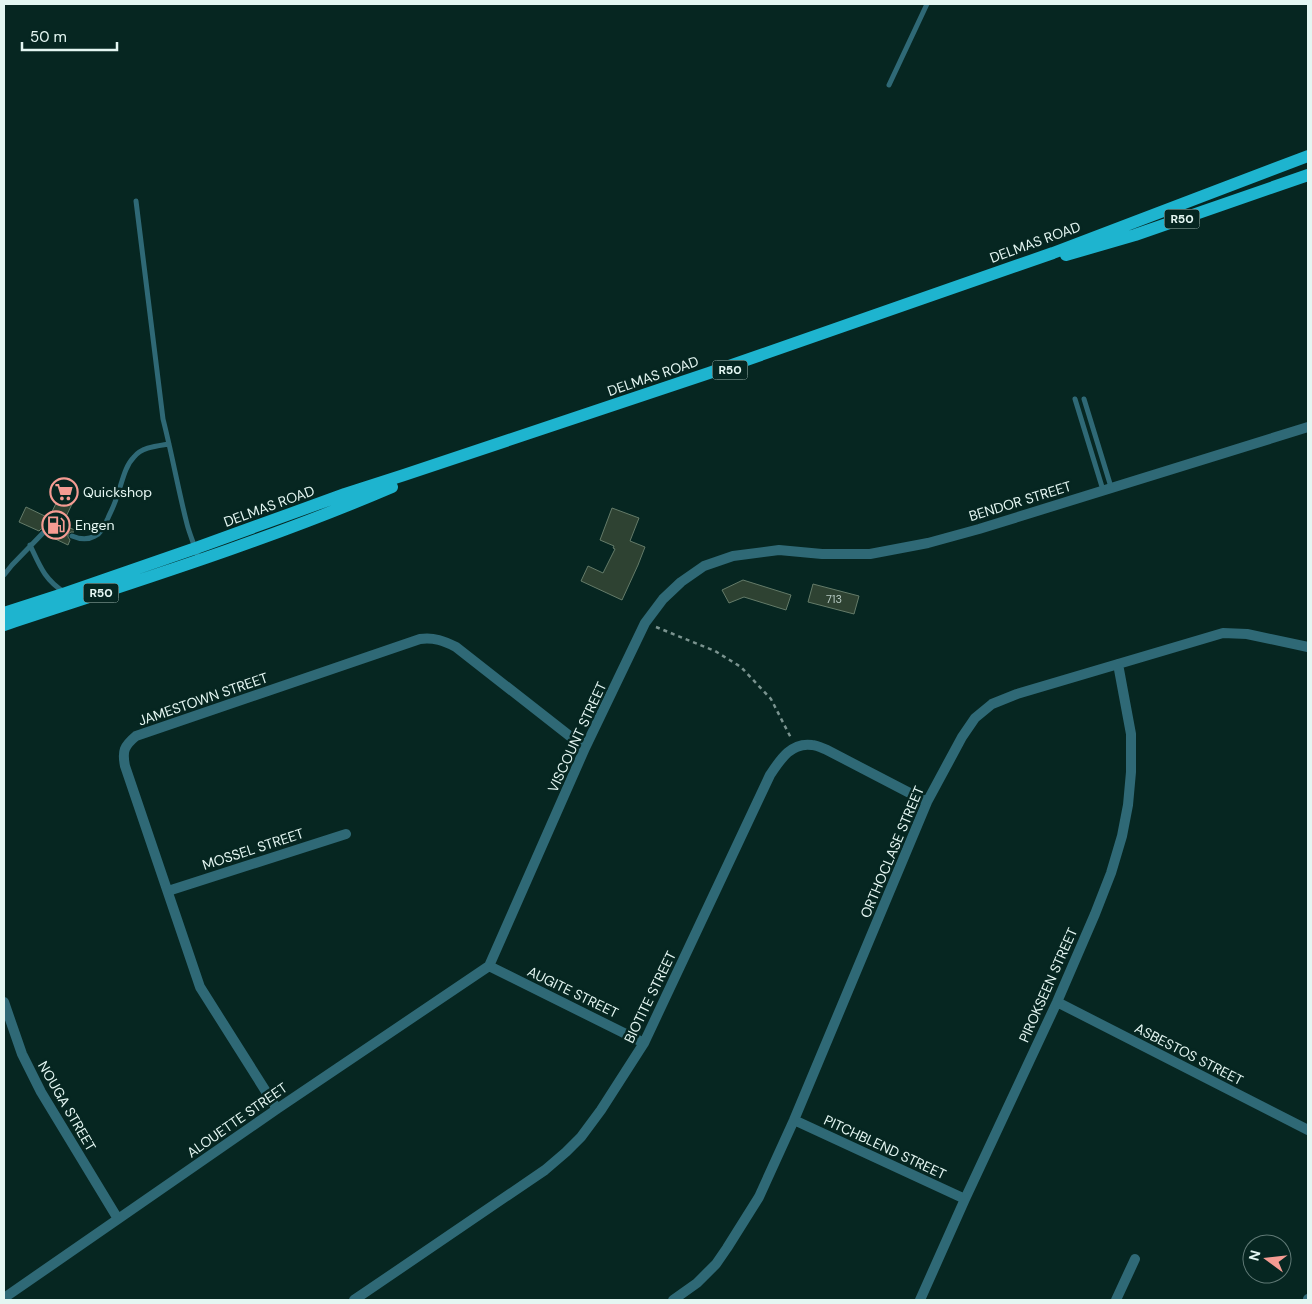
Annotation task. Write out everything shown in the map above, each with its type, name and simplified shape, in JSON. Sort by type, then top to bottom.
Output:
[{"type":"main road","points":[[1229,186],[1279,165],[1308,150]]},
{"type":"main road","name":"DELMAS ROAD","points":[[4,625],[197,554],[345,494],[404,476],[709,373],[1044,256],[1308,156]]},
{"type":"main road","name":"DELMAS ROAD","points":[[4,613],[346,506],[406,481],[1055,259],[1135,235],[1308,175]]},
{"type":"street","name":"BENDOR STREET","points":[[733,556],[779,550],[822,554],[870,554],[928,543],[979,529],[1308,426]]},
{"type":"street","name":"VISCOUNT STREET","points":[[488,966],[586,748],[645,623],[663,599],[681,582],[704,566],[733,556]]},
{"type":"street","name":"ORTHOCLASE STREET","points":[[673,1300],[697,1283],[716,1264],[760,1196],[794,1120],[927,802],[962,737],[975,718],[992,704],[1017,694],[1223,633],[1247,634],[1308,646]]},
{"type":"street","name":"JAMESTOWN STREET","points":[[277,1109],[200,987],[125,766],[124,749],[129,742],[136,736],[420,639],[430,638],[441,640],[462,651],[586,748]]},
{"type":"street","name":"PIROKSEEN STREET","points":[[920,1300],[1057,1002],[1111,873],[1122,836],[1128,805],[1131,772],[1131,734],[1118,664]]},
{"type":"street","points":[[796,746],[811,744],[827,750],[927,802]]},
{"type":"street","name":"BIOTITE STREET","points":[[354,1300],[545,1170],[581,1137],[644,1043],[770,775],[781,758],[796,746]]},
{"type":"street","name":"MOSSEL STREET","points":[[168,892],[346,834]]},
{"type":"street","name":"AUGITE STREET","points":[[488,966],[644,1043]]},
{"type":"street","name":"ALOUETTE STREET","points":[[6,1298],[277,1109],[488,966]]},
{"type":"street","name":"NOUGA STREET","points":[[4,1002],[22,1054],[41,1092],[118,1219]]},
{"type":"street","name":"ASBESTOS STREET","points":[[1057,1002],[1308,1130]]},
{"type":"street","name":"PITCHBLEND STREET","points":[[794,1120],[965,1200]]},
{"type":"street","points":[[1116,1300],[1135,1258]]},
{"type":"lane","points":[[889,85],[927,4]]},
{"type":"lane","points":[[136,200],[162,419],[170,444],[187,525],[197,554]]},
{"type":"lane","points":[[1075,399],[1107,489]]},
{"type":"lane","points":[[1084,399],[1107,489]]},
{"type":"lane","points":[[72,536],[86,539],[99,534],[134,456],[153,447],[170,444]]},
{"type":"lane","points":[[4,576],[30,545],[43,533]]},
{"type":"lane","points":[[30,545],[42,572],[48,580],[66,593]]},
{"type":"path","points":[[645,623],[715,652],[741,667],[771,699],[796,746]]},
{"type":"building","points":[[60,495],[73,502],[62,525],[75,530],[68,534],[70,540],[68,545],[47,535],[45,529],[39,531],[19,522],[26,507],[49,518]]},
{"type":"building","points":[[612,508],[639,518],[630,541],[645,547],[622,600],[581,581],[588,566],[603,573],[615,549],[613,548],[614,546],[600,540]]},
{"type":"building","points":[[743,580],[791,595],[786,610],[744,597],[729,603],[722,590]]},
{"type":"building","points":[[813,584],[859,596],[854,614],[808,602]]},
{"type":"place","name":"Quickshop","points":[[64,492]]},
{"type":"place","name":"Engen","points":[[56,525]]}]
